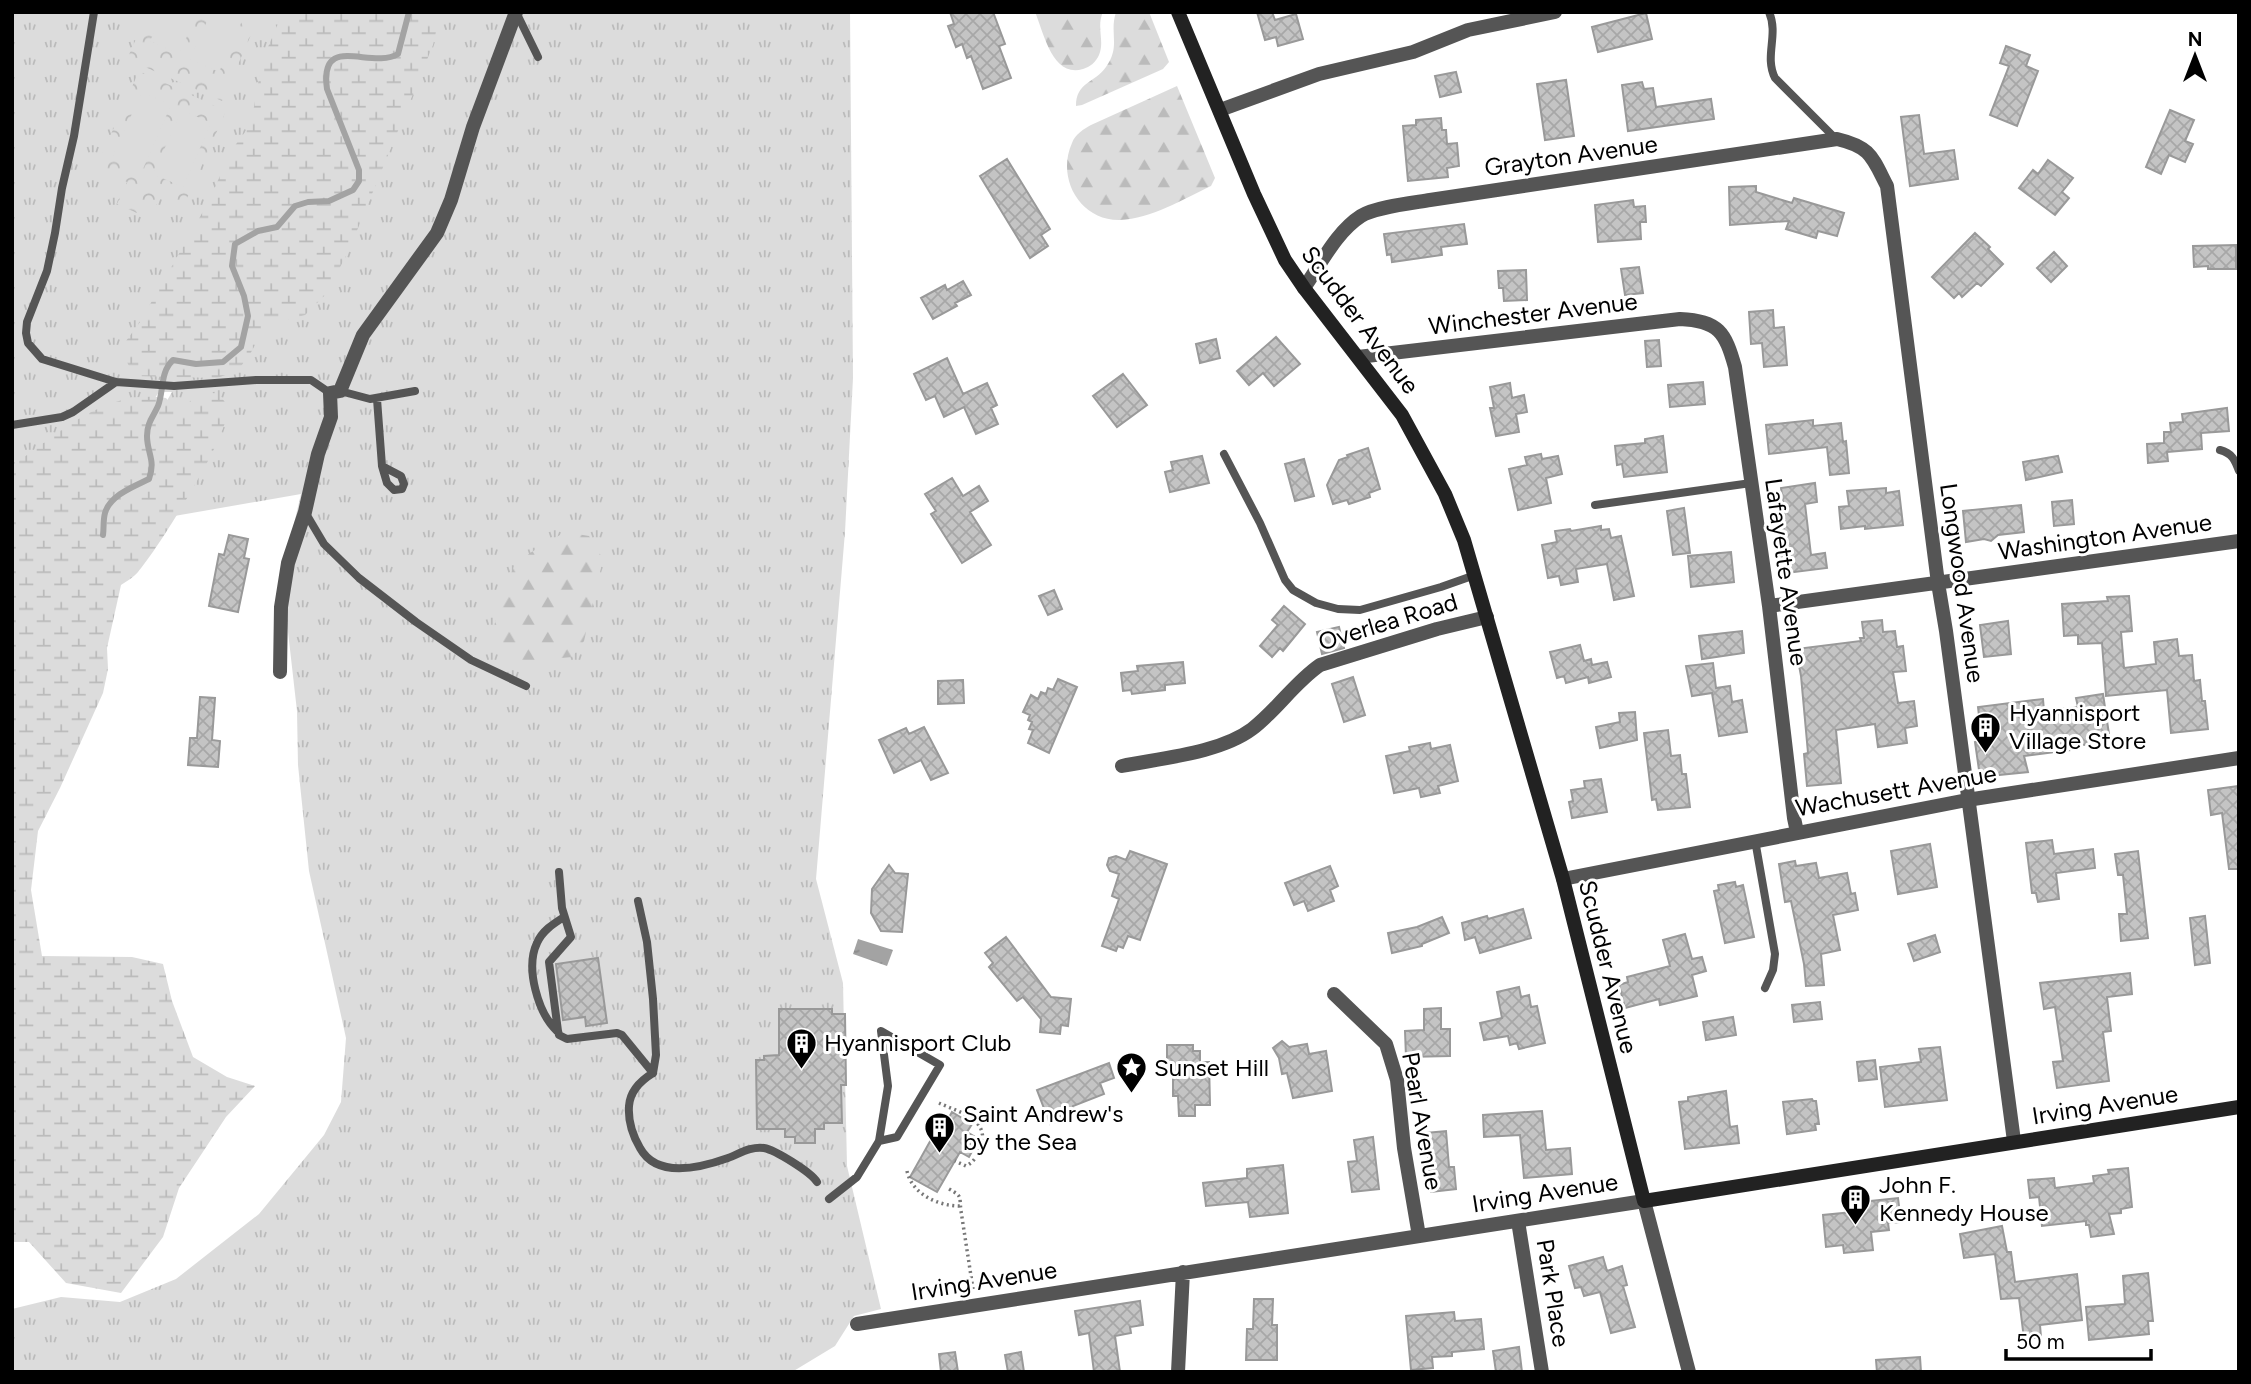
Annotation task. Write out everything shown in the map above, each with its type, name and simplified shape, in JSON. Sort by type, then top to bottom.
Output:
[{"type":"street","points":[[280,672],[283,596],[288,563],[305,512],[318,454],[331,417],[335,392],[363,335],[437,233],[516,12]]},
{"type":"street","name":"Scudder Avenue","points":[[1178,12],[1285,260],[1402,415],[1445,495],[1464,540],[1563,879],[1689,1372]]},
{"type":"street","points":[[1220,110],[1319,74],[1413,52],[1468,30],[1555,13]]},
{"type":"street","name":"Longwood Avenue","points":[[1837,139],[1868,151],[1887,186],[2014,1142]]},
{"type":"street","name":"Grayton Avenue","points":[[1304,288],[1346,229],[1362,215],[1430,200],[1837,139]]},
{"type":"street","name":"Winchester Avenue","points":[[1358,357],[1680,319],[1701,320],[1712,326]]},
{"type":"street","name":"Lafayette Avenue","points":[[1712,326],[1727,340],[1735,367],[1769,606],[1797,832]]},
{"type":"street","name":"Washington Avenue","points":[[1769,606],[2239,541]]},
{"type":"street","name":"Overlea Road","points":[[1122,766],[1232,741],[1261,721],[1306,674],[1320,665],[1437,629],[1487,617]]},
{"type":"street","name":"Wachusett Avenue","points":[[1563,879],[1967,800],[2239,758]]},
{"type":"street","name":"Pearl Avenue","points":[[1334,993],[1385,1044],[1397,1080],[1404,1148],[1419,1236]]},
{"type":"street","name":"Irving Avenue","points":[[857,1324],[2239,1107]]},
{"type":"street","name":"Park Place","points":[[1518,1221],[1542,1372]]},
{"type":"street","points":[[1178,1372],[1183,1272]]},
{"type":"lane","points":[[94,12],[74,136],[47,271],[27,321],[28,343],[41,359],[116,382],[174,386],[256,380],[311,380],[335,392],[377,399],[415,391]]},
{"type":"lane","points":[[516,12],[538,57]]},
{"type":"lane","points":[[1769,12],[1774,24],[1770,68],[1774,79],[1837,139]]},
{"type":"lane","points":[[12,425],[62,417],[116,382]]},
{"type":"lane","points":[[377,399],[382,466]]},
{"type":"lane","points":[[2220,450],[2233,457],[2239,471]]},
{"type":"lane","points":[[1224,454],[1293,590],[1316,603],[1338,609],[1372,608],[1475,575]]},
{"type":"lane","points":[[1595,506],[1751,483]]},
{"type":"lane","points":[[305,512],[324,544],[359,578],[471,660],[526,686]]},
{"type":"lane","points":[[1755,840],[1775,954],[1773,970],[1765,988]]},
{"type":"lane","points":[[558,1031],[549,962],[571,937],[564,917],[559,872]]},
{"type":"lane","points":[[638,901],[647,942],[656,1055],[653,1073],[636,1086],[629,1107],[634,1138],[643,1153],[653,1163],[670,1169],[690,1168],[726,1159],[752,1148],[763,1148],[811,1173],[817,1182]]},
{"type":"lane","points":[[564,917],[545,930],[534,953],[533,967],[541,1011],[559,1035],[567,1039],[617,1033],[622,1035],[653,1073]]},
{"type":"lane","points":[[829,1199],[857,1177],[879,1141],[888,1086],[881,1031],[940,1065],[897,1137],[879,1141]]},
{"type":"path","points":[[939,1103],[974,1119],[979,1127],[982,1144],[975,1159],[966,1166],[955,1161]]},
{"type":"path","points":[[907,1171],[909,1179],[923,1194],[941,1204],[960,1206]]},
{"type":"path","points":[[949,1189],[959,1195],[973,1289]]},
{"type":"green space","name":"Hyannisport Club","points":[[12,12],[850,12],[853,378],[845,532],[816,879],[843,983],[847,1166],[881,1309],[854,1316],[835,1346],[792,1372],[12,1372],[12,1309],[61,1297],[120,1302],[176,1279],[259,1214],[324,1135],[341,1102],[346,1038],[309,871],[298,765],[297,711],[283,588],[301,494],[111,527],[154,423],[172,392],[159,392],[12,610]]},
{"type":"green space","points":[[148,12],[261,12],[222,101],[127,59]]},
{"type":"green space","points":[[163,12],[198,12],[179,54],[150,41]]},
{"type":"green space","points":[[211,12],[246,12],[219,72],[190,59]]},
{"type":"green space","points":[[283,12],[441,12],[433,45],[349,250],[326,294],[305,315],[286,320],[261,334],[237,371],[217,378],[134,376],[127,362],[126,341],[140,322],[209,201],[231,151],[251,124],[262,61]]},
{"type":"green space","points":[[1035,12],[1103,12],[1100,23],[1101,50],[1096,60],[1083,69],[1072,70],[1064,67],[1051,52]]},
{"type":"green space","points":[[1116,12],[1149,12],[1169,62],[1163,69],[1076,106],[1079,92],[1102,72],[1113,53]]},
{"type":"green space","points":[[139,71],[226,111],[183,207],[160,197],[150,219],[117,204],[127,182],[96,168]]},
{"type":"green space","points":[[1177,86],[1215,178],[1211,186],[1167,208],[1132,219],[1106,218],[1093,213],[1075,195],[1070,183],[1068,156],[1075,137],[1091,125]]},
{"type":"green space","points":[[142,92],[171,105],[143,169],[113,155]]},
{"type":"green space","points":[[182,110],[211,123],[183,187],[153,174]]},
{"type":"green space","points":[[216,393],[224,400],[227,410],[217,443],[191,492],[160,541],[136,574],[121,585],[107,648],[108,669],[103,693],[38,831],[31,890],[42,956],[132,957],[163,964],[172,1001],[193,1057],[227,1077],[255,1086],[226,1117],[179,1188],[163,1237],[121,1293],[66,1283],[29,1242],[12,1242],[12,466],[83,416],[102,407],[122,400],[166,398],[179,414],[195,398]]},
{"type":"green space","points":[[565,532],[589,536],[603,559],[584,641],[572,657],[519,662],[508,656],[495,622],[513,568],[530,553]]},
{"type":"water","points":[[858,939],[893,950],[887,966],[853,954]]},
{"type":"building","points":[[950,12],[993,12],[1005,44],[999,46],[1011,78],[983,89],[971,56],[967,58],[962,44],[956,47],[948,26],[954,24]]},
{"type":"building","points":[[1257,12],[1272,12],[1275,20],[1296,14],[1303,39],[1278,46],[1276,37],[1265,40]]},
{"type":"building","points":[[1646,13],[1652,39],[1598,52],[1592,27]]},
{"type":"building","points":[[2006,46],[2030,55],[2026,66],[2038,71],[2017,126],[1990,115],[2009,66],[2000,63]]},
{"type":"building","points":[[1456,72],[1461,92],[1440,97],[1435,76]]},
{"type":"building","points":[[1566,80],[1574,136],[1545,140],[1537,84]]},
{"type":"building","points":[[1642,82],[1644,89],[1653,88],[1656,107],[1711,99],[1714,119],[1628,131],[1622,85]]},
{"type":"building","points":[[2170,110],[2194,120],[2185,141],[2193,144],[2185,162],[2169,155],[2161,174],[2146,167]]},
{"type":"building","points":[[1919,115],[1924,154],[1954,150],[1958,179],[1910,186],[1901,117]]},
{"type":"building","points":[[1441,118],[1442,130],[1446,130],[1447,144],[1457,143],[1459,166],[1447,168],[1448,177],[1408,181],[1403,126],[1416,125],[1416,120]]},
{"type":"building","points":[[1007,159],[1050,229],[1041,235],[1048,246],[1030,258],[980,176]]},
{"type":"building","points":[[2048,160],[2073,178],[2062,192],[2069,198],[2055,215],[2019,188],[2033,170],[2038,174]]},
{"type":"building","points":[[1756,186],[1756,192],[1792,203],[1794,198],[1844,213],[1837,236],[1818,231],[1816,238],[1786,229],[1789,221],[1730,225],[1729,187]]},
{"type":"building","points":[[1633,200],[1634,207],[1645,206],[1646,222],[1640,222],[1641,239],[1598,242],[1595,205]]},
{"type":"building","points":[[1464,224],[1467,244],[1441,247],[1442,255],[1392,262],[1391,254],[1387,255],[1384,234]]},
{"type":"building","points":[[1975,233],[2003,264],[1981,286],[1977,283],[1962,297],[1959,293],[1954,298],[1932,277]]},
{"type":"building","points":[[2236,245],[2236,269],[2194,267],[2193,246]]},
{"type":"building","points":[[2054,252],[2067,266],[2051,282],[2037,268]]},
{"type":"building","points":[[1639,267],[1643,293],[1625,295],[1621,269]]},
{"type":"building","points":[[1526,270],[1527,300],[1504,301],[1503,288],[1499,288],[1498,271]]},
{"type":"building","points":[[963,281],[971,295],[933,319],[921,298],[945,285],[947,290]]},
{"type":"building","points":[[1773,310],[1774,328],[1784,327],[1787,365],[1764,367],[1762,343],[1751,344],[1749,312]]},
{"type":"building","points":[[1276,337],[1300,364],[1274,386],[1263,373],[1249,385],[1237,371]]},
{"type":"building","points":[[1216,339],[1220,358],[1200,363],[1196,344]]},
{"type":"building","points":[[1659,340],[1661,366],[1647,367],[1645,341]]},
{"type":"building","points":[[947,358],[963,394],[987,383],[997,405],[991,408],[998,424],[976,434],[964,407],[944,417],[935,396],[926,400],[914,374]]},
{"type":"building","points":[[1123,374],[1147,405],[1117,427],[1093,396]]},
{"type":"building","points":[[1703,382],[1705,404],[1670,407],[1668,385]]},
{"type":"building","points":[[1510,383],[1512,398],[1524,395],[1527,412],[1516,414],[1519,432],[1496,436],[1490,408],[1494,408],[1490,387]]},
{"type":"building","points":[[2227,408],[2229,431],[2201,433],[2202,449],[2167,452],[2168,461],[2148,463],[2147,444],[2164,443],[2164,432],[2171,432],[2170,423],[2183,422],[2182,414]]},
{"type":"building","points":[[1813,420],[1813,426],[1841,423],[1849,473],[1830,475],[1827,447],[1769,454],[1766,425]]},
{"type":"building","points":[[1663,436],[1667,472],[1624,477],[1622,464],[1617,465],[1615,446],[1645,443],[1645,439]]},
{"type":"building","points":[[1368,448],[1380,489],[1369,493],[1370,497],[1349,504],[1347,500],[1333,504],[1327,485],[1339,460]]},
{"type":"building","points":[[1541,454],[1542,459],[1558,456],[1562,474],[1546,478],[1551,503],[1518,510],[1509,469],[1527,465],[1525,457]]},
{"type":"building","points":[[1202,456],[1209,483],[1170,492],[1165,472],[1173,470],[1171,462]]},
{"type":"building","points":[[2058,456],[2062,472],[2026,480],[2023,462]]},
{"type":"building","points":[[1304,459],[1314,496],[1295,501],[1285,464]]},
{"type":"building","points":[[952,478],[963,496],[979,486],[988,501],[970,512],[991,545],[962,563],[931,514],[936,511],[925,494]]},
{"type":"building","points":[[1815,483],[1817,502],[1805,504],[1811,555],[1825,553],[1827,568],[1787,573],[1786,565],[1780,566],[1779,549],[1782,549],[1779,529],[1784,528],[1785,518],[1781,488]]},
{"type":"building","points":[[1886,488],[1886,493],[1899,491],[1903,525],[1841,529],[1839,507],[1849,506],[1847,491]]},
{"type":"building","points":[[2072,500],[2074,524],[2054,526],[2052,502]]},
{"type":"building","points":[[2021,505],[2024,532],[1998,535],[1991,541],[1984,539],[1966,542],[1963,511]]},
{"type":"building","points":[[1684,508],[1690,553],[1673,555],[1667,511]]},
{"type":"building","points":[[1601,526],[1601,530],[1609,529],[1611,538],[1621,536],[1634,596],[1614,600],[1607,564],[1576,569],[1578,582],[1561,585],[1559,576],[1548,578],[1542,545],[1557,542],[1555,531]]},
{"type":"building","points":[[229,535],[248,539],[244,558],[249,559],[238,612],[209,606],[219,554],[224,555]]},
{"type":"building","points":[[1731,552],[1734,582],[1691,587],[1688,556]]},
{"type":"building","points":[[1054,590],[1062,609],[1048,615],[1039,596]]},
{"type":"building","points":[[2129,596],[2132,631],[2121,632],[2124,668],[2156,664],[2154,642],[2177,639],[2179,656],[2192,655],[2194,681],[2200,680],[2208,729],[2171,733],[2167,690],[2106,696],[2102,643],[2078,644],[2078,635],[2064,636],[2062,604],[2108,601],[2107,597]]},
{"type":"building","points":[[1284,606],[1305,624],[1283,651],[1280,648],[1272,657],[1260,646],[1278,625],[1272,620]]},
{"type":"building","points":[[1882,620],[1883,632],[1895,631],[1897,647],[1903,646],[1906,671],[1893,672],[1898,703],[1914,701],[1917,726],[1905,728],[1907,743],[1878,747],[1875,724],[1836,730],[1841,783],[1807,786],[1804,754],[1808,753],[1796,649],[1861,641],[1860,638],[1864,638],[1862,622]]},
{"type":"building","points":[[2008,621],[2011,654],[1984,657],[1980,625]]},
{"type":"building","points":[[1339,627],[1344,648],[1322,654],[1317,632]]},
{"type":"building","points":[[1742,631],[1744,653],[1702,659],[1699,636]]},
{"type":"building","points":[[1580,645],[1584,661],[1591,659],[1592,665],[1607,662],[1611,677],[1589,683],[1588,677],[1566,683],[1564,676],[1557,678],[1550,652]]},
{"type":"building","points":[[1183,662],[1185,683],[1165,685],[1165,690],[1132,694],[1131,690],[1123,691],[1121,673],[1138,671],[1137,666]]},
{"type":"building","points":[[1713,663],[1716,688],[1730,686],[1732,702],[1742,700],[1747,732],[1719,736],[1712,693],[1692,696],[1686,666]]},
{"type":"building","points":[[1353,677],[1365,715],[1344,722],[1332,684]]},
{"type":"building","points":[[1058,679],[1077,687],[1049,753],[1028,743],[1033,730],[1029,729],[1032,722],[1028,720],[1030,715],[1023,712],[1031,695],[1038,699],[1041,692],[1046,694],[1048,688],[1053,690]]},
{"type":"building","points":[[963,680],[964,703],[938,704],[938,681]]},
{"type":"building","points":[[2103,694],[2110,741],[2024,756],[2028,772],[1980,777],[1975,742],[1982,741],[1978,707],[2043,699],[2044,711],[2078,707],[2076,698]]},
{"type":"building","points":[[200,697],[215,698],[212,740],[220,741],[218,767],[188,765],[190,738],[197,738]]},
{"type":"building","points":[[1635,712],[1637,740],[1600,748],[1596,727],[1620,722],[1619,713]]},
{"type":"building","points":[[924,727],[948,773],[931,780],[921,760],[894,773],[879,740],[906,728],[909,734]]},
{"type":"building","points":[[1668,730],[1671,756],[1680,755],[1682,774],[1686,774],[1690,807],[1658,810],[1656,799],[1652,800],[1644,733]]},
{"type":"building","points":[[1430,743],[1431,749],[1450,745],[1458,781],[1438,786],[1440,793],[1421,797],[1419,788],[1394,793],[1386,756],[1410,751],[1409,747]]},
{"type":"building","points":[[1601,779],[1607,812],[1572,818],[1569,802],[1573,801],[1571,790],[1585,788],[1584,781]]},
{"type":"building","points":[[2239,786],[2239,869],[2229,869],[2222,813],[2211,815],[2208,790]]},
{"type":"building","points":[[2052,840],[2054,854],[2093,849],[2095,868],[2056,873],[2059,899],[2038,902],[2036,893],[2032,893],[2026,843]]},
{"type":"building","points":[[1930,844],[1937,887],[1898,894],[1891,851]]},
{"type":"building","points":[[1130,851],[1167,864],[1140,940],[1128,936],[1123,948],[1118,946],[1116,951],[1102,946],[1119,899],[1112,896],[1119,874],[1110,871],[1107,865],[1109,858],[1116,856],[1126,860]]},
{"type":"building","points":[[2138,851],[2148,938],[2121,941],[2119,914],[2127,914],[2123,875],[2118,875],[2115,854]]},
{"type":"building","points":[[1795,861],[1796,866],[1816,863],[1819,878],[1847,873],[1851,894],[1855,893],[1858,910],[1833,915],[1840,950],[1821,954],[1824,985],[1806,986],[1791,901],[1785,902],[1779,864]]},
{"type":"building","points":[[889,865],[895,873],[908,874],[902,932],[881,931],[871,913],[872,889]]},
{"type":"building","points":[[1330,866],[1338,886],[1330,890],[1334,901],[1308,911],[1304,901],[1294,905],[1285,883]]},
{"type":"building","points":[[1735,882],[1736,887],[1743,885],[1754,937],[1725,943],[1714,891],[1719,890],[1718,885]]},
{"type":"building","points":[[1523,909],[1531,938],[1480,953],[1475,937],[1465,940],[1462,923]]},
{"type":"building","points":[[2205,916],[2210,963],[2195,965],[2190,918]]},
{"type":"building","points":[[1442,917],[1449,933],[1422,946],[1392,953],[1388,933],[1417,927]]},
{"type":"building","points":[[1685,934],[1692,959],[1702,957],[1706,971],[1692,975],[1697,996],[1660,1005],[1659,999],[1625,1008],[1619,985],[1628,982],[1627,977],[1670,966],[1663,940]]},
{"type":"building","points":[[1935,935],[1940,952],[1914,961],[1908,944]]},
{"type":"building","points":[[1006,937],[1051,997],[1071,999],[1068,1026],[1061,1025],[1060,1034],[1040,1032],[1041,1019],[1023,997],[1017,1001],[989,967],[993,963],[985,953]]},
{"type":"building","points":[[598,958],[607,1023],[586,1026],[585,1017],[563,1020],[556,964]]},
{"type":"building","points":[[2130,973],[2132,994],[2107,997],[2111,1031],[2103,1032],[2109,1081],[2057,1088],[2053,1062],[2063,1061],[2055,1007],[2044,1009],[2040,983]]},
{"type":"building","points":[[1519,987],[1521,997],[1529,995],[1531,1007],[1537,1006],[1545,1043],[1519,1049],[1517,1043],[1510,1045],[1508,1036],[1484,1040],[1480,1023],[1502,1018],[1497,992]]},
{"type":"building","points":[[1820,1002],[1822,1019],[1794,1022],[1792,1005]]},
{"type":"building","points":[[1441,1008],[1441,1029],[1450,1029],[1450,1056],[1406,1057],[1405,1031],[1424,1030],[1424,1009]]},
{"type":"building","name":"Hyannisport Club","points":[[779,1009],[832,1009],[832,1014],[845,1014],[846,1085],[841,1085],[842,1123],[824,1123],[824,1129],[815,1129],[815,1143],[795,1143],[795,1137],[785,1137],[785,1129],[757,1129],[756,1060],[764,1060],[764,1056],[779,1055]]},
{"type":"building","points":[[1733,1017],[1736,1035],[1706,1040],[1703,1022]]},
{"type":"building","points":[[1282,1041],[1289,1047],[1307,1044],[1309,1054],[1326,1051],[1332,1091],[1293,1098],[1287,1073],[1282,1074],[1279,1058],[1273,1048]]},
{"type":"building","points":[[1167,1045],[1193,1045],[1193,1051],[1200,1051],[1200,1062],[1209,1062],[1210,1105],[1195,1105],[1195,1116],[1179,1116],[1178,1096],[1173,1096],[1173,1066],[1167,1066]]},
{"type":"building","points":[[1940,1047],[1947,1100],[1885,1107],[1880,1067],[1921,1062],[1919,1049]]},
{"type":"building","points":[[1875,1060],[1877,1079],[1859,1081],[1857,1062]]},
{"type":"building","points":[[1109,1063],[1114,1078],[1100,1083],[1104,1094],[1073,1106],[1076,1115],[1050,1124],[1037,1090]]},
{"type":"building","points":[[1726,1091],[1730,1127],[1737,1126],[1739,1143],[1685,1149],[1679,1102],[1688,1101],[1688,1097]]},
{"type":"building","points":[[1812,1099],[1816,1101],[1819,1124],[1815,1124],[1816,1130],[1787,1134],[1783,1102]]},
{"type":"building","points":[[1542,1111],[1546,1150],[1570,1148],[1572,1174],[1524,1178],[1520,1135],[1484,1137],[1483,1115]]},
{"type":"building","name":"Saint Andrew's by the Sea","points":[[952,1112],[972,1124],[967,1132],[979,1139],[969,1157],[960,1152],[937,1192],[910,1177],[937,1129],[941,1132]]},
{"type":"building","points":[[1446,1131],[1449,1167],[1454,1167],[1456,1189],[1431,1192],[1426,1133]]},
{"type":"building","points":[[1373,1137],[1379,1189],[1352,1192],[1348,1162],[1357,1161],[1354,1140]]},
{"type":"building","points":[[1283,1165],[1288,1213],[1250,1217],[1248,1202],[1206,1206],[1203,1183],[1247,1178],[1247,1169]]},
{"type":"building","points":[[2128,1168],[2132,1207],[2121,1209],[2121,1213],[2109,1214],[2114,1234],[2091,1237],[2086,1221],[2042,1226],[2039,1197],[2030,1198],[2028,1180],[2054,1178],[2055,1188],[2094,1183],[2093,1176],[2109,1174],[2108,1170]]},
{"type":"building","name":"John F. Kennedy House","points":[[1898,1198],[1901,1222],[1888,1223],[1889,1230],[1871,1232],[1873,1250],[1844,1253],[1843,1245],[1826,1247],[1823,1215],[1853,1212],[1852,1203]]},
{"type":"building","points":[[2002,1226],[2007,1252],[2011,1252],[2015,1282],[2077,1274],[2082,1320],[2040,1325],[2041,1337],[2024,1339],[2019,1298],[2001,1299],[1995,1254],[1964,1258],[1960,1234]]},
{"type":"building","points":[[1603,1257],[1607,1271],[1622,1266],[1627,1285],[1623,1286],[1635,1327],[1611,1333],[1600,1292],[1584,1296],[1581,1287],[1575,1288],[1569,1266]]},
{"type":"building","points":[[2148,1273],[2153,1321],[2148,1321],[2149,1334],[2089,1340],[2086,1307],[2125,1304],[2123,1276]]},
{"type":"building","points":[[1254,1299],[1273,1299],[1272,1325],[1277,1325],[1277,1360],[1246,1360],[1247,1329],[1253,1329]]},
{"type":"building","points":[[1140,1301],[1143,1325],[1130,1327],[1131,1333],[1115,1336],[1120,1372],[1094,1372],[1089,1333],[1079,1335],[1075,1311]]},
{"type":"building","points":[[1454,1312],[1455,1321],[1481,1319],[1484,1349],[1432,1357],[1433,1368],[1411,1370],[1406,1316]]},
{"type":"building","points":[[1519,1347],[1522,1372],[1496,1372],[1493,1351]]},
{"type":"building","points":[[955,1352],[958,1372],[941,1372],[939,1354]]},
{"type":"building","points":[[1021,1352],[1024,1372],[1008,1372],[1005,1355]]},
{"type":"building","points":[[1920,1357],[1921,1372],[1877,1372],[1876,1360]]},
{"type":"waterway","points":[[103,535],[105,513],[112,501],[149,479],[152,467],[147,431],[158,406],[169,365],[173,360],[196,364],[223,362],[241,347],[248,316],[244,296],[232,266],[235,244],[258,231],[277,227],[295,206],[329,201],[353,190],[359,181],[359,170],[327,89],[327,72],[331,62],[339,57],[387,58],[398,54],[409,12]]},
{"type":"place","name":"Hyannisport Village Store","points":[[1986,754]]},
{"type":"place","name":"Hyannisport Club","points":[[801,1070]]},
{"type":"place","name":"Sunset Hill","points":[[1131,1095]]},
{"type":"place","name":"Saint Andrew's by the Sea","points":[[940,1155]]},
{"type":"place","name":"John F. Kennedy House","points":[[1856,1226]]}]
